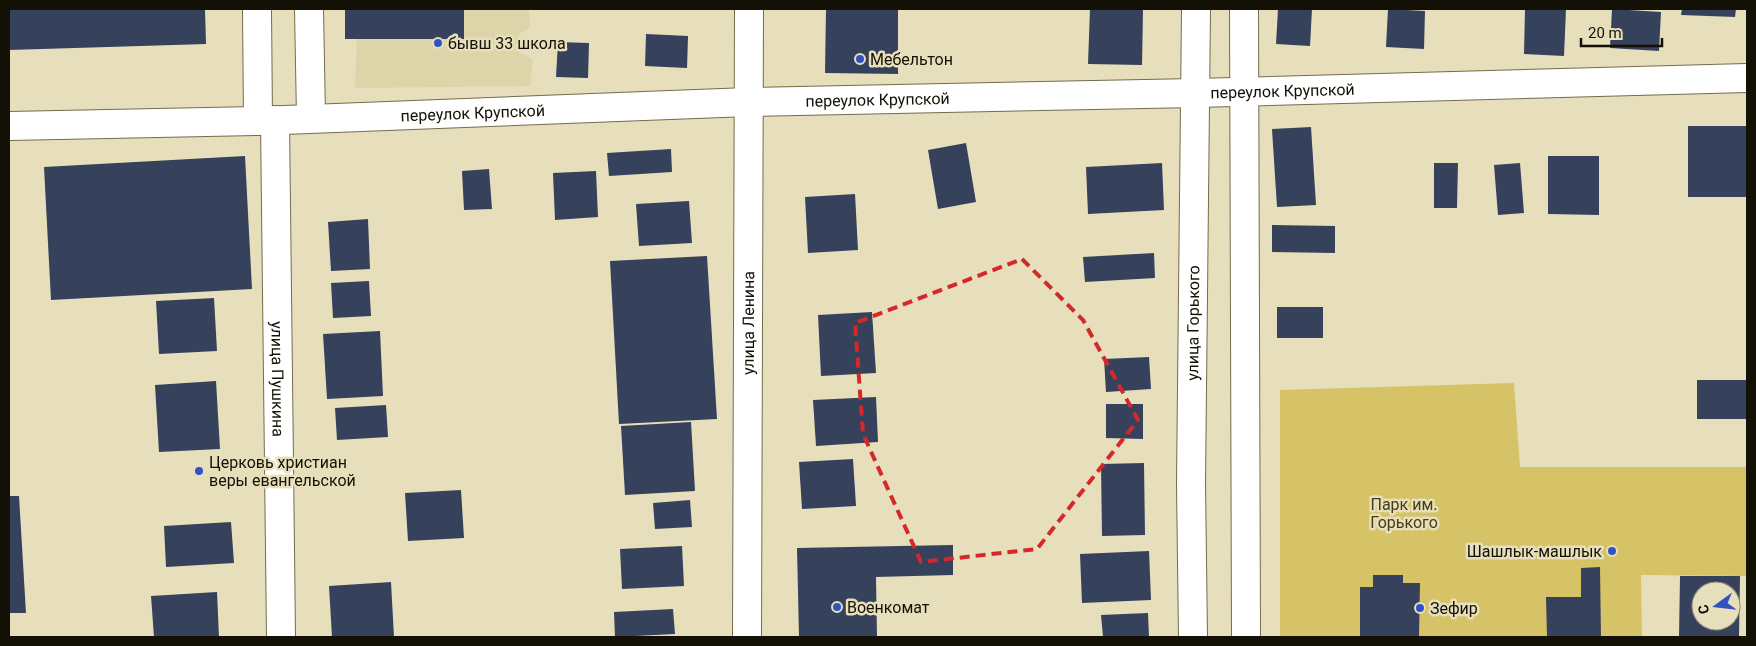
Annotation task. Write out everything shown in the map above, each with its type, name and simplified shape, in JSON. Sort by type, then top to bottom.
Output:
[{"type":"street","name":"улица Пушкина","points":[[257,9],[266,120],[281,637]]},
{"type":"street","points":[[309,9],[311,118]]},
{"type":"street","name":"улица Ленина","points":[[747,637],[749,9]]},
{"type":"street","name":"улица Горького","points":[[1193,637],[1191,484],[1196,9]]},
{"type":"street","points":[[1244,9],[1246,637]]},
{"type":"street","name":"переулок Крупской","points":[[9,126],[266,120],[748,102],[1196,93],[1747,78]]},
{"type":"highlighted area","points":[[1022,259],[1083,320],[1138,420],[1037,549],[921,562],[863,434],[855,323]]},
{"type":"shaded area","name":"бывш 33 школа","points":[[358,9],[529,9],[530,28],[519,34],[519,52],[533,59],[530,86],[355,88]]},
{"type":"green space","name":"Парк им. Горького","points":[[1514,383],[1520,467],[1747,467],[1747,576],[1641,575],[1642,637],[1280,637],[1280,390]]},
{"type":"building","points":[[9,9],[205,9],[206,44],[9,50]]},
{"type":"building","points":[[345,9],[464,9],[464,39],[345,39]]},
{"type":"building","points":[[826,9],[898,9],[898,74],[825,73]]},
{"type":"building","points":[[1090,9],[1143,9],[1142,65],[1088,64]]},
{"type":"building","points":[[1278,9],[1312,9],[1310,46],[1276,44]]},
{"type":"building","points":[[1388,9],[1425,11],[1424,49],[1386,47]]},
{"type":"building","points":[[1525,9],[1566,9],[1564,56],[1524,54]]},
{"type":"building","points":[[1612,9],[1661,12],[1659,51],[1610,48]]},
{"type":"building","points":[[1682,9],[1736,9],[1735,17],[1681,15]]},
{"type":"building","points":[[646,34],[688,36],[687,68],[645,66]]},
{"type":"building","points":[[558,42],[589,43],[588,78],[556,77]]},
{"type":"building","points":[[1688,126],[1747,126],[1747,197],[1688,197]]},
{"type":"building","points":[[1311,127],[1316,205],[1277,207],[1272,129]]},
{"type":"building","points":[[966,143],[976,202],[938,209],[928,150]]},
{"type":"building","points":[[671,149],[672,172],[609,176],[607,153]]},
{"type":"building","points":[[245,156],[252,289],[51,300],[44,167]]},
{"type":"building","points":[[1548,156],[1599,156],[1599,215],[1548,214]]},
{"type":"building","points":[[1162,163],[1164,210],[1088,214],[1086,167]]},
{"type":"building","points":[[1434,163],[1458,163],[1457,208],[1434,208]]},
{"type":"building","points":[[1520,163],[1524,213],[1498,215],[1494,165]]},
{"type":"building","points":[[489,169],[492,209],[464,210],[462,171]]},
{"type":"building","points":[[596,171],[598,217],[555,220],[553,173]]},
{"type":"building","points":[[855,194],[858,250],[808,253],[805,197]]},
{"type":"building","points":[[689,201],[692,243],[639,246],[636,204]]},
{"type":"building","points":[[368,219],[370,269],[331,271],[328,222]]},
{"type":"building","points":[[1272,225],[1335,226],[1335,253],[1272,252]]},
{"type":"building","points":[[1154,253],[1155,278],[1085,282],[1083,257]]},
{"type":"building","points":[[707,256],[717,419],[619,424],[610,261]]},
{"type":"building","points":[[369,281],[371,316],[333,318],[331,283]]},
{"type":"building","points":[[214,298],[217,351],[159,354],[156,301]]},
{"type":"building","points":[[1277,307],[1323,307],[1323,338],[1277,338]]},
{"type":"building","points":[[872,312],[876,373],[821,376],[818,315]]},
{"type":"building","points":[[380,331],[383,396],[327,399],[323,334]]},
{"type":"building","points":[[1149,357],[1151,389],[1106,392],[1104,359]]},
{"type":"building","points":[[1697,380],[1747,380],[1747,419],[1697,419]]},
{"type":"building","points":[[216,381],[220,449],[159,452],[155,385]]},
{"type":"building","points":[[876,397],[878,442],[816,446],[813,400]]},
{"type":"building","points":[[1106,404],[1143,404],[1143,439],[1106,438]]},
{"type":"building","points":[[386,405],[388,437],[337,440],[335,408]]},
{"type":"building","points":[[691,422],[695,491],[625,495],[621,426]]},
{"type":"building","points":[[853,459],[856,506],[802,509],[799,462]]},
{"type":"building","points":[[1144,463],[1145,535],[1102,536],[1101,464]]},
{"type":"building","points":[[461,490],[464,538],[408,541],[405,493]]},
{"type":"building","points":[[9,496],[19,496],[26,613],[9,613]]},
{"type":"building","points":[[690,500],[692,527],[655,529],[653,503]]},
{"type":"building","points":[[231,522],[234,563],[166,567],[164,526]]},
{"type":"building","name":"Военкомат","points":[[953,545],[953,575],[876,577],[877,637],[799,637],[797,548]]},
{"type":"building","points":[[682,546],[684,586],[622,589],[620,549]]},
{"type":"building","points":[[1149,551],[1151,600],[1082,603],[1080,554]]},
{"type":"building","points":[[1600,567],[1601,637],[1547,637],[1546,597],[1581,597],[1581,568]]},
{"type":"building","points":[[1373,575],[1403,575],[1403,583],[1420,583],[1419,637],[1360,637],[1360,587],[1373,587]]},
{"type":"building","points":[[1680,576],[1740,576],[1740,581],[1691,581],[1691,631],[1739,631],[1739,637],[1679,637]]},
{"type":"building","points":[[391,582],[394,637],[332,637],[329,586]]},
{"type":"building","points":[[217,592],[219,637],[154,637],[151,596]]},
{"type":"building","points":[[673,609],[675,634],[615,637],[614,612]]},
{"type":"building","points":[[1148,613],[1149,637],[1103,637],[1101,615]]},
{"type":"place","name":"бывш 33 школа","points":[[438,43]]},
{"type":"place","name":"Мебельтон","points":[[860,59]]},
{"type":"place","name":"Церковь христиан веры евангельской","points":[[199,471]]},
{"type":"place","name":"Шашлык-машлык","points":[[1612,551]]},
{"type":"place","name":"Военкомат","points":[[837,607]]},
{"type":"place","name":"Зефир","points":[[1420,608]]}]
